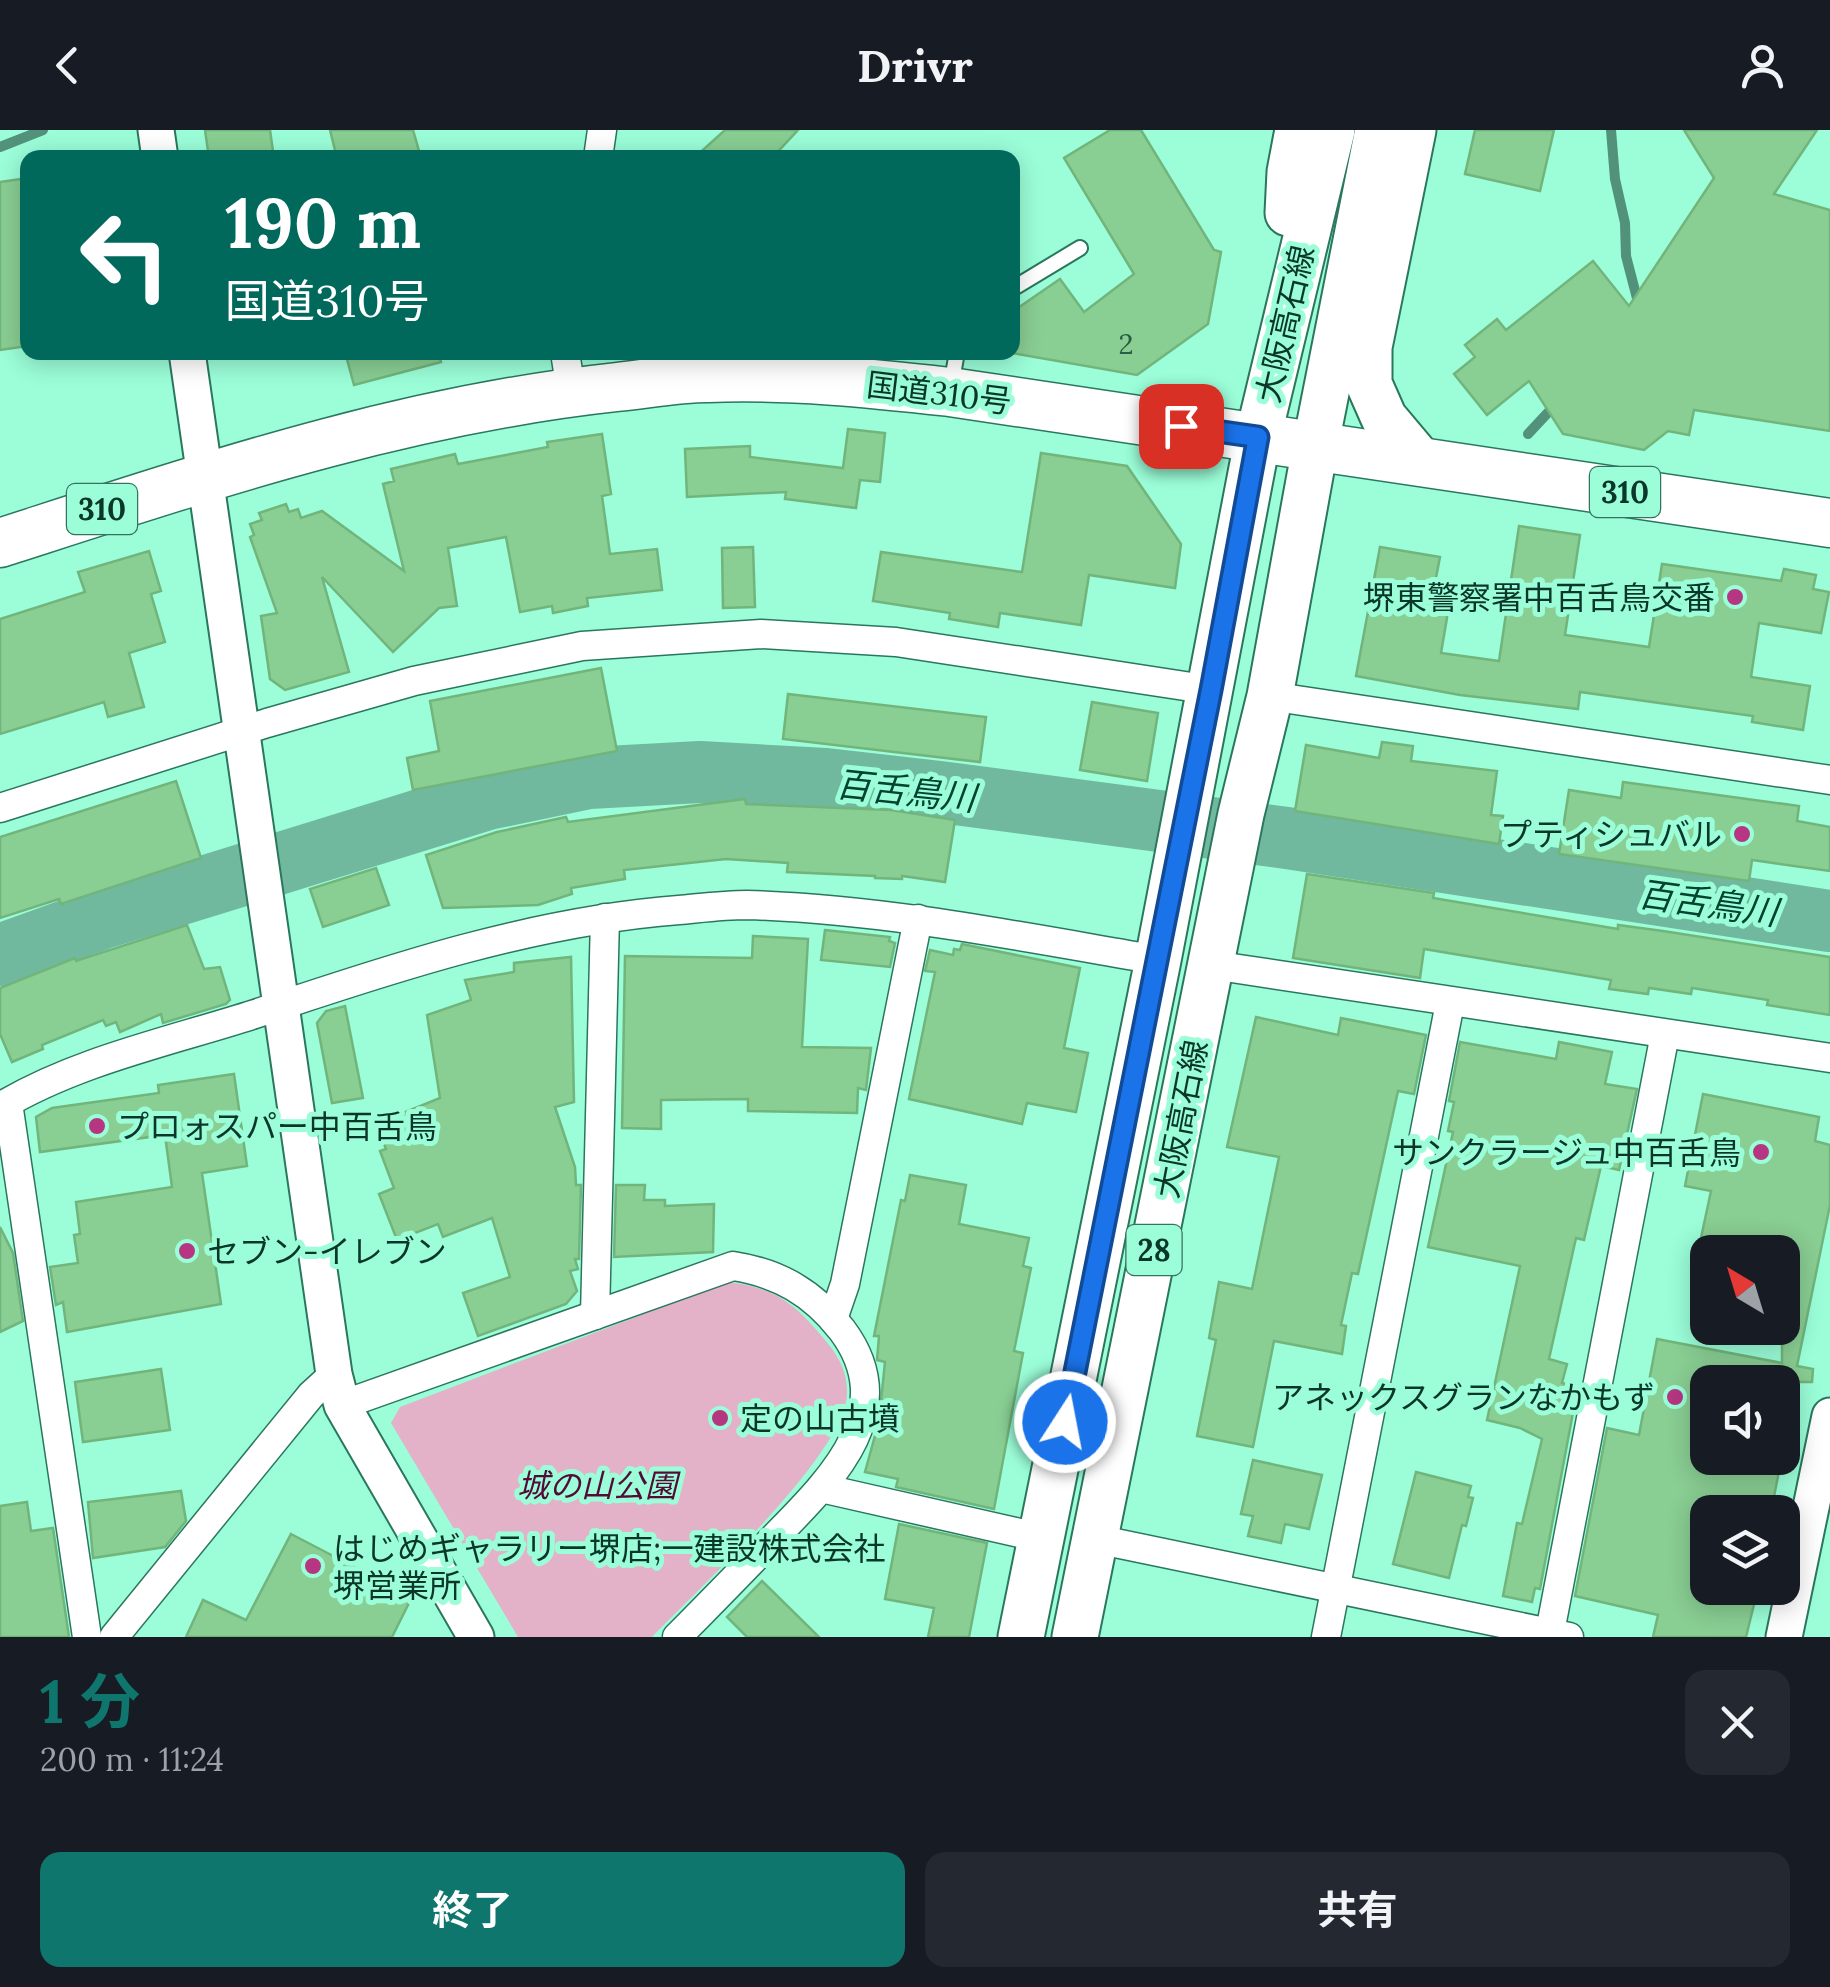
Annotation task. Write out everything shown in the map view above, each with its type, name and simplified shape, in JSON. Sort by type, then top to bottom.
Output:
[{"type":"highway","name":"国道310号","points":[[0,542],[204,476],[449,411],[568,372],[811,378],[953,372],[1315,448],[1830,523]]},
{"type":"main road","points":[[1280,334],[1290,172],[1298,130]]},
{"type":"main road","name":"大阪高石線","points":[[1021,1637],[1158,960],[1258,437],[1332,130]]},
{"type":"main road","name":"大阪高石線","points":[[1076,1637],[1241,814],[1270,696],[1378,130]]},
{"type":"main road","points":[[1413,130],[1368,347],[1369,384],[1384,418],[1421,462]]},
{"type":"street","points":[[188,360],[338,1389],[476,1637]]},
{"type":"street","points":[[0,808],[414,680],[582,646],[761,634],[896,642],[1211,690]]},
{"type":"street","points":[[1270,696],[1830,780]]},
{"type":"street","points":[[87,1637],[4,1105],[80,1070],[281,1005],[450,954],[580,921],[744,905],[918,919],[1158,960]]},
{"type":"street","points":[[595,1315],[605,918]]},
{"type":"street","points":[[833,1319],[844,1284],[918,919]]},
{"type":"street","points":[[1212,965],[1830,1058]]},
{"type":"street","points":[[1326,1637],[1450,1002]]},
{"type":"street","points":[[1096,1539],[1556,1636],[1664,1034]]},
{"type":"street","points":[[114,1637],[311,1395],[595,1315],[733,1266],[765,1270],[800,1290],[833,1319],[854,1346],[864,1374],[866,1404],[854,1442],[821,1488],[678,1637]]},
{"type":"street","points":[[1784,1637],[1830,1416]]},
{"type":"street","points":[[821,1488],[1042,1538]]},
{"type":"lane","points":[[1020,284],[1080,248]]},
{"type":"green space","name":"城の山公園","points":[[728,1282],[756,1287],[789,1304],[819,1333],[839,1360],[847,1394],[840,1419],[822,1450],[766,1520],[652,1637],[518,1637],[391,1423],[400,1407]]},
{"type":"building","points":[[205,130],[270,130],[273,150],[208,150]]},
{"type":"building","points":[[330,130],[413,130],[419,150],[335,150]]},
{"type":"building","points":[[725,130],[798,130],[779,150],[703,150]]},
{"type":"building","points":[[1110,130],[1141,130],[1214,250],[1221,252],[1208,324],[1137,375],[1020,354],[1020,306],[1060,279],[1084,312],[1134,274],[1064,158]]},
{"type":"building","points":[[1475,130],[1554,130],[1540,191],[1465,174]]},
{"type":"building","points":[[1684,130],[1817,130],[1774,194],[1830,210],[1830,431],[1694,410],[1689,435],[1668,431],[1644,450],[1563,434],[1529,381],[1487,415],[1454,374],[1475,357],[1465,345],[1497,319],[1506,330],[1593,261],[1629,306],[1714,178]]},
{"type":"building","points":[[20,179],[20,347],[0,350],[0,182]]},
{"type":"building","points":[[347,360],[441,360],[441,362],[354,385]]},
{"type":"building","points":[[848,429],[885,433],[880,482],[860,480],[856,508],[785,499],[786,492],[687,497],[685,449],[750,446],[750,457],[843,468]]},
{"type":"building","points":[[602,434],[611,494],[602,496],[610,554],[657,549],[662,590],[587,598],[588,606],[553,613],[552,606],[520,612],[506,537],[448,548],[457,606],[439,608],[393,652],[322,577],[349,672],[285,690],[270,679],[261,616],[277,613],[250,537],[254,535],[250,524],[262,520],[259,513],[286,504],[289,512],[298,509],[301,518],[322,511],[404,571],[383,484],[394,481],[391,469],[455,454],[458,464],[548,447],[547,442]]},
{"type":"building","points":[[1041,453],[1127,466],[1181,544],[1175,588],[1089,575],[1081,625],[1000,613],[998,627],[949,619],[950,613],[873,601],[881,552],[1022,572]]},
{"type":"building","points":[[1519,526],[1580,535],[1565,635],[1649,647],[1662,564],[1781,581],[1784,569],[1816,575],[1813,589],[1829,592],[1821,633],[1759,623],[1751,677],[1810,686],[1803,730],[1752,722],[1753,716],[1580,692],[1578,709],[1460,695],[1356,676],[1380,547],[1440,557],[1430,609],[1448,612],[1441,653],[1499,661]]},
{"type":"building","points":[[753,547],[755,607],[723,608],[722,548]]},
{"type":"building","points":[[149,551],[161,591],[151,594],[165,642],[129,653],[144,707],[108,717],[104,702],[0,734],[0,619],[85,592],[78,572]]},
{"type":"building","points":[[601,668],[617,751],[413,790],[407,758],[439,751],[430,701]]},
{"type":"building","points":[[788,694],[986,717],[980,762],[783,739]]},
{"type":"building","points":[[1092,702],[1158,713],[1147,781],[1080,770]]},
{"type":"building","points":[[1382,742],[1413,746],[1411,761],[1497,771],[1491,815],[1503,816],[1499,844],[1295,811],[1306,745],[1379,758]]},
{"type":"building","points":[[176,781],[201,858],[61,904],[59,899],[0,918],[0,837]]},
{"type":"building","points":[[1623,782],[1799,806],[1797,821],[1830,827],[1830,871],[1752,860],[1749,881],[1559,854],[1569,790],[1621,798]]},
{"type":"building","points":[[745,799],[746,804],[891,810],[955,820],[945,882],[902,876],[787,872],[788,863],[726,859],[624,870],[625,879],[571,888],[572,894],[538,905],[443,908],[426,855],[497,832],[566,817],[568,822]]},
{"type":"building","points":[[376,868],[389,905],[323,927],[310,889]]},
{"type":"building","points":[[1307,874],[1434,893],[1433,898],[1618,929],[1618,925],[1830,957],[1830,1015],[1692,988],[1691,994],[1649,988],[1648,994],[1609,989],[1611,980],[1424,949],[1420,978],[1293,958]]},
{"type":"building","points":[[187,925],[204,969],[220,967],[230,1000],[226,1004],[163,1023],[161,1014],[120,1032],[116,1022],[106,1026],[103,1020],[12,1062],[0,1034],[0,988],[75,958],[76,961]]},
{"type":"building","points":[[825,930],[890,937],[889,941],[895,943],[890,967],[821,960]]},
{"type":"building","points":[[753,936],[808,939],[802,1047],[871,1048],[866,1090],[858,1088],[857,1113],[748,1111],[748,1099],[661,1100],[661,1129],[622,1128],[625,956],[752,958]]},
{"type":"building","points":[[962,944],[1080,968],[1064,1048],[1088,1053],[1076,1112],[1027,1103],[1022,1124],[909,1099],[935,972],[925,971],[930,950],[953,955],[954,949],[960,950]]},
{"type":"building","points":[[571,957],[574,1102],[555,1107],[575,1167],[576,1185],[581,1185],[579,1259],[575,1259],[578,1269],[570,1271],[577,1291],[566,1304],[478,1336],[463,1293],[510,1277],[492,1218],[443,1237],[438,1224],[397,1240],[379,1194],[394,1188],[380,1151],[386,1149],[376,1124],[440,1098],[427,1015],[471,1000],[465,980],[514,972],[514,963]]},
{"type":"building","points":[[345,1006],[363,1098],[332,1103],[317,1023],[326,1011]]},
{"type":"building","points":[[1256,1017],[1338,1035],[1341,1018],[1426,1035],[1414,1094],[1398,1091],[1358,1274],[1352,1273],[1341,1325],[1346,1326],[1342,1354],[1274,1341],[1253,1447],[1197,1436],[1216,1340],[1209,1338],[1219,1282],[1252,1289],[1279,1157],[1227,1147]]},
{"type":"building","points":[[1460,1042],[1556,1059],[1559,1042],[1612,1052],[1605,1084],[1637,1089],[1619,1170],[1601,1166],[1584,1240],[1576,1238],[1549,1359],[1567,1364],[1562,1383],[1578,1386],[1540,1589],[1535,1588],[1532,1602],[1503,1596],[1517,1523],[1522,1524],[1542,1439],[1520,1428],[1487,1420],[1520,1266],[1428,1247],[1453,1132],[1448,1131],[1454,1102],[1449,1101]]},
{"type":"building","points":[[234,1074],[247,1166],[202,1173],[221,1304],[67,1332],[63,1302],[56,1305],[50,1267],[78,1263],[74,1235],[80,1234],[76,1202],[172,1187],[165,1135],[40,1152],[36,1117],[52,1108],[159,1093],[158,1085]]},
{"type":"building","points":[[1703,1094],[1819,1117],[1815,1141],[1830,1145],[1830,1205],[1797,1365],[1690,1365],[1690,1475],[1778,1475],[1774,1495],[1690,1495],[1690,1605],[1754,1605],[1746,1637],[1653,1637],[1658,1615],[1575,1596],[1607,1428],[1639,1435],[1657,1339],[1782,1363],[1782,1345],[1800,1345],[1800,1235],[1702,1235],[1711,1191],[1685,1186]]},
{"type":"building","points":[[910,1175],[966,1185],[959,1224],[1029,1238],[1023,1266],[1031,1268],[1014,1351],[1023,1353],[994,1509],[896,1487],[898,1479],[865,1472],[879,1421],[885,1362],[877,1360],[879,1336],[874,1336],[901,1200],[905,1201]]},
{"type":"building","points":[[616,1185],[645,1185],[644,1200],[665,1200],[665,1206],[714,1204],[713,1252],[614,1257]]},
{"type":"building","points":[[0,1227],[13,1253],[23,1321],[0,1332]]},
{"type":"building","points":[[1800,1367],[1813,1369],[1812,1382],[1800,1382]]},
{"type":"building","points":[[161,1369],[170,1430],[83,1442],[75,1382]]},
{"type":"building","points":[[1253,1460],[1322,1475],[1309,1529],[1285,1524],[1281,1543],[1248,1536],[1253,1516],[1241,1514]]},
{"type":"building","points":[[1416,1472],[1471,1486],[1468,1497],[1473,1498],[1449,1578],[1393,1564]]},
{"type":"building","points":[[181,1491],[186,1521],[165,1547],[93,1558],[88,1502]]},
{"type":"building","points":[[27,1502],[31,1531],[53,1528],[69,1637],[0,1637],[0,1506]]},
{"type":"building","points":[[899,1524],[987,1543],[969,1637],[928,1637],[934,1608],[885,1599]]},
{"type":"building","name":"はじめギャラリー堺店;一建設株式会社 堺営業所","points":[[291,1534],[412,1597],[392,1637],[186,1637],[203,1600],[246,1620]]},
{"type":"building","points":[[762,1581],[819,1637],[747,1637],[727,1617]]},
{"type":"waterway","points":[[0,147],[43,130]]},
{"type":"waterway","points":[[1611,130],[1626,256],[1639,306]]},
{"type":"waterway","points":[[1528,434],[1555,405]]},
{"type":"waterway","name":"百舌鳥川","points":[[0,955],[100,919],[488,799],[589,778],[700,772],[826,779],[940,792],[1287,838],[1830,921]]},
{"type":"place","name":"堺東警察署中百舌鳥交番","points":[[1735,597]]},
{"type":"place","name":"プティシュバル","points":[[1742,834]]},
{"type":"place","name":"プロォスパー中百舌鳥","points":[[97,1126]]},
{"type":"place","name":"サンクラージュ中百舌鳥","points":[[1761,1152]]},
{"type":"place","name":"セブン-イレブン","points":[[187,1251]]},
{"type":"place","name":"アネックスグランなかもず","points":[[1675,1397]]},
{"type":"place","name":"定の山古墳","points":[[720,1418]]},
{"type":"place","name":"はじめギャラリー堺店;一建設株式会社 堺営業所","points":[[313,1566]]},
{"type":"route","points":[[1065,1422],[1258,437],[1181,426]]}]
